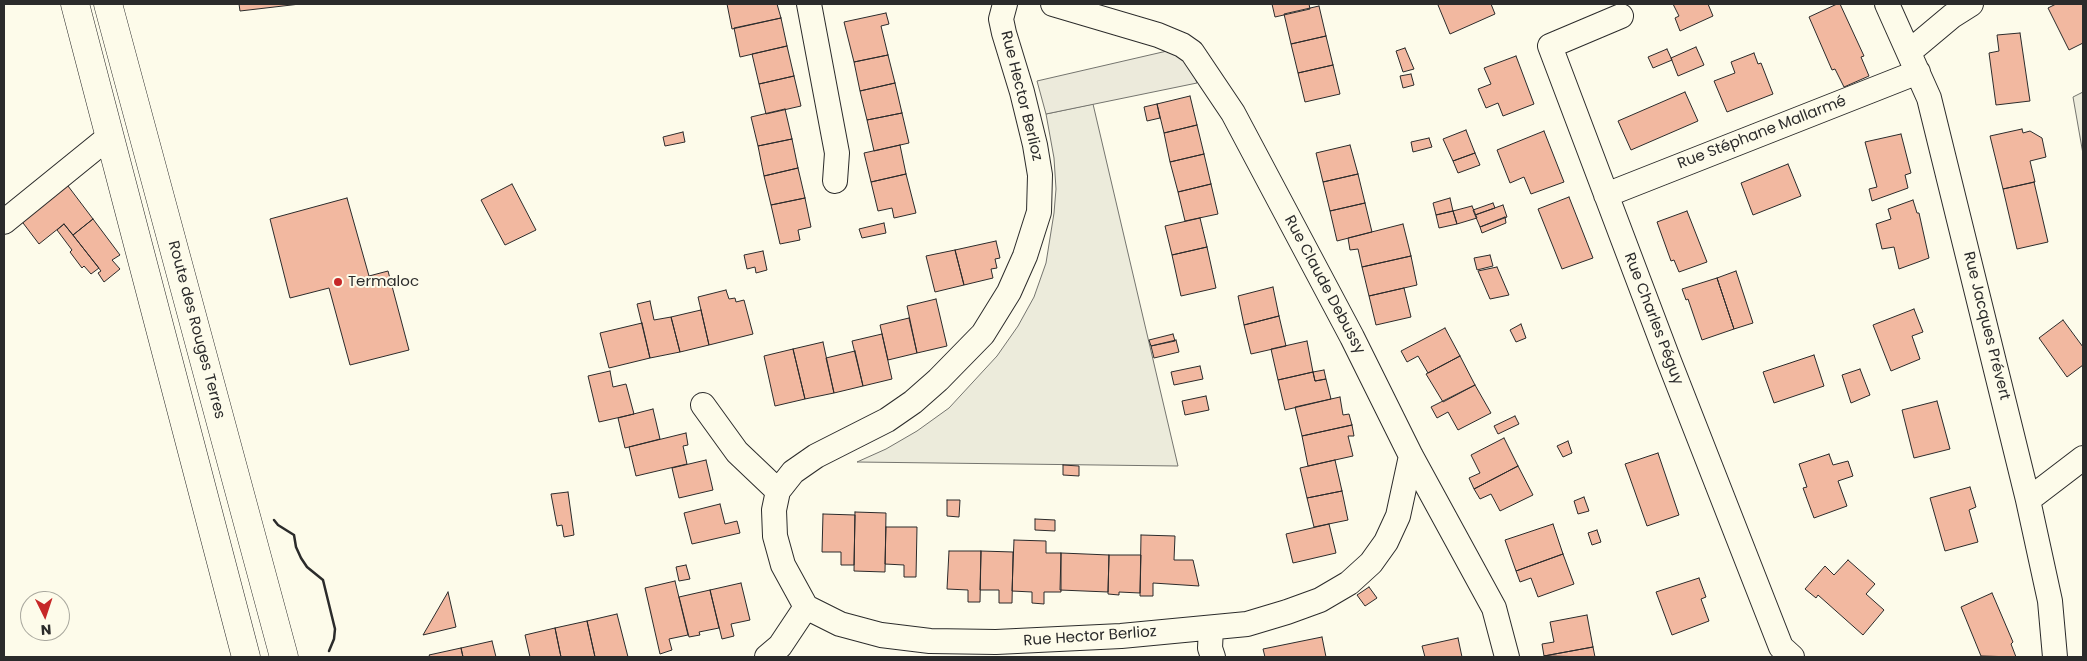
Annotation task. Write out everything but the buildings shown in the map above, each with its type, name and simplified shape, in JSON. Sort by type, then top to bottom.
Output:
[{"type":"main road","points":[[75,4],[246,657]]},
{"type":"main road","name":"Route des Rouges Terres","points":[[108,4],[284,657]]},
{"type":"street","points":[[809,4],[837,153],[835,181]]},
{"type":"street","name":"Rue Hector Berlioz","points":[[1005,4],[1001,20],[1035,145],[1040,175],[1039,212],[1025,256],[1009,292],[983,334],[938,380],[913,402],[887,420],[800,466],[792,472],[778,491],[774,510],[775,536],[783,565],[806,607],[840,624],[932,649],[996,642],[1121,636],[1247,624],[1320,600],[1349,583],[1372,563],[1386,542],[1398,516],[1411,456]]},
{"type":"street","name":"Rue Claude Debussy","points":[[1053,4],[1158,35],[1182,45],[1192,52],[1233,113],[1352,336],[1411,456],[1494,608],[1507,657]]},
{"type":"street","name":"Rue Jacques Prévert","points":[[1887,4],[1929,98],[2028,500],[2050,601],[2055,657]]},
{"type":"street","name":"Rue Stéphane Mallarmé","points":[[1606,195],[1914,62],[1952,16],[1971,4]]},
{"type":"street","name":"Rue Charles Péguy","points":[[1621,16],[1550,46],[1668,361],[1781,647],[1792,657]]},
{"type":"street","points":[[4,222],[110,136]]},
{"type":"street","points":[[704,404],[737,452],[778,491]]},
{"type":"street","points":[[2028,500],[2083,458]]},
{"type":"street","points":[[766,657],[780,646],[806,607]]},
{"type":"street","points":[[1211,628],[1210,648],[1213,657]]},
{"type":"shaded area","points":[[1167,51],[1178,56],[1191,69],[1197,83],[1046,114],[1037,81]]},
{"type":"shaded area","points":[[2083,92],[2083,154],[2073,97]]},
{"type":"shaded area","points":[[1093,104],[1178,466],[857,462],[886,449],[917,431],[949,408],[997,356],[1018,326],[1034,297],[1046,263],[1054,213],[1056,189],[1054,158],[1046,114]]},
{"type":"wall","points":[[274,520],[278,525],[294,535],[296,547],[301,558],[307,567],[323,580],[335,629],[334,639],[329,651]]},
{"type":"place","name":"Termaloc","points":[[338,282]]}]
